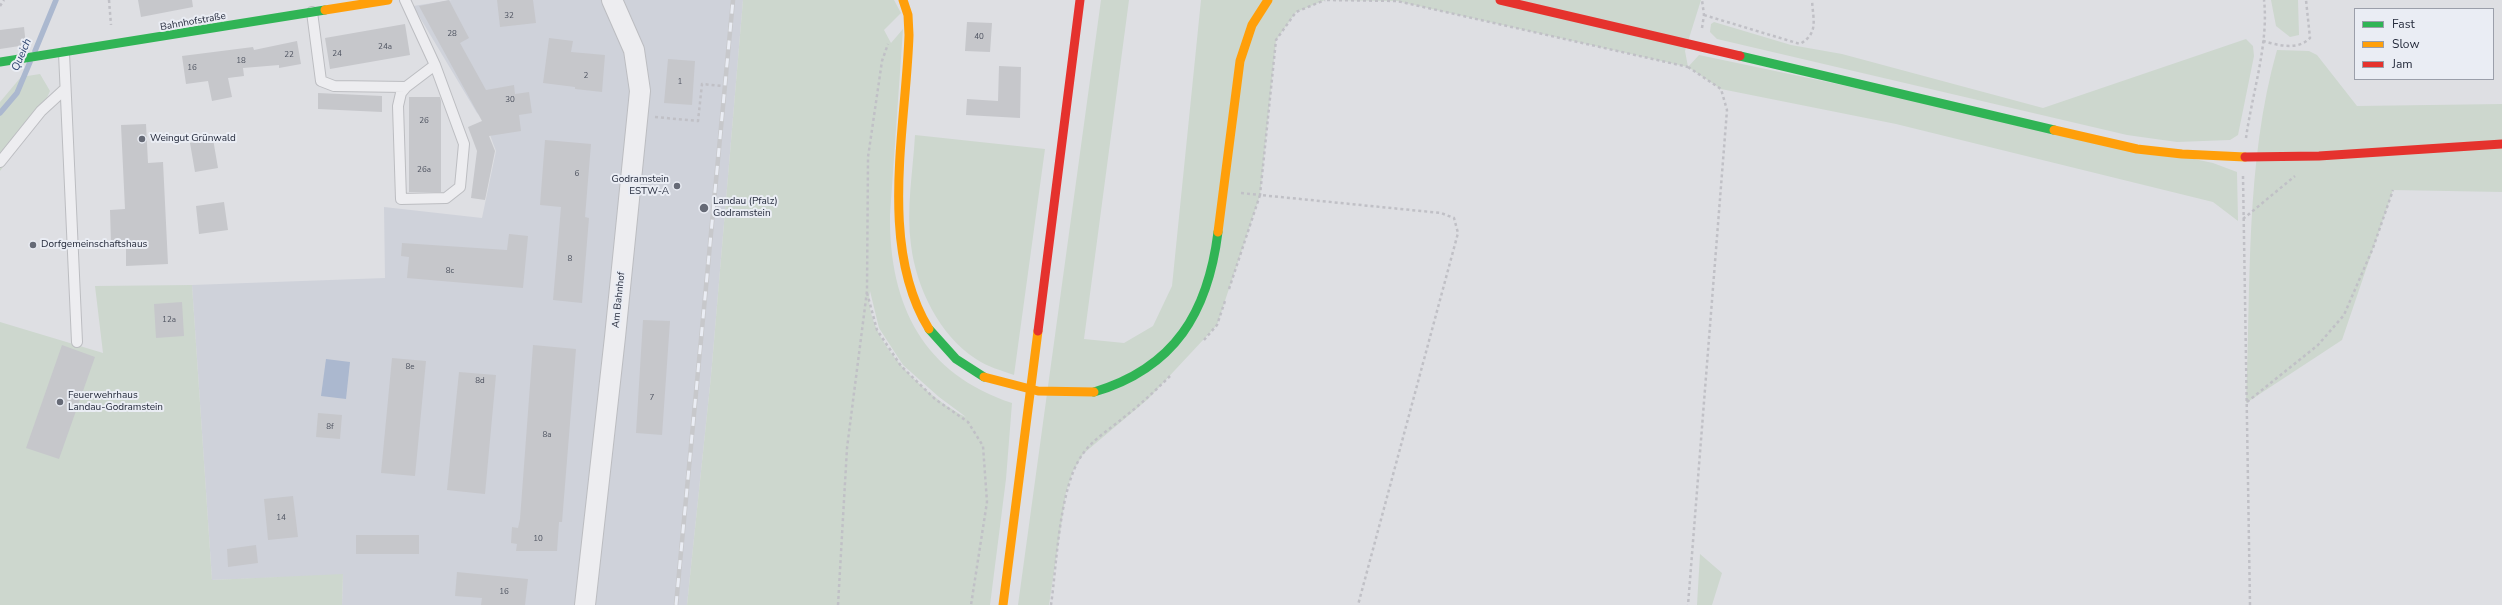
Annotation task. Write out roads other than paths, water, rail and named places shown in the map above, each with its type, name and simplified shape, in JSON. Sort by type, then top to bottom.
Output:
[{"type":"main road","name":"Bahnhofstraße","points":[[0,62],[64,53],[388,0]]},
{"type":"main road","points":[[903,0],[908,15],[909,35],[899,214],[902,261],[913,298],[934,335],[954,358],[984,377],[1000,384],[1038,392],[1059,394],[1094,392],[1119,384],[1144,368],[1164,352],[1191,321],[1202,300],[1211,276],[1243,46],[1256,15],[1268,0]]},
{"type":"main road","points":[[1003,605],[1080,0]]},
{"type":"main road","points":[[1500,0],[2137,149],[2202,156],[2243,156],[2502,144]]},
{"type":"street","name":"Am Bahnhof","points":[[585,605],[640,91],[634,50],[612,0]]},
{"type":"lane","points":[[405,0],[436,65],[464,144],[460,187],[446,198],[401,199],[398,106],[401,93],[406,87],[436,65]]},
{"type":"lane","points":[[312,12],[321,81],[334,86],[406,87]]},
{"type":"lane","points":[[64,53],[77,342]]},
{"type":"lane","points":[[0,162],[40,111],[65,89]]},
{"type":"water","points":[[326,359],[350,362],[346,399],[321,396]]},
{"type":"waterway","name":"Queich","points":[[35,51],[56,0]]},
{"type":"waterway","name":"Queich","points":[[0,113],[17,93],[30,62]]},
{"type":"railway","points":[[676,605],[733,0]]},
{"type":"place","name":"Weingut Grünwald","points":[[142,139]]},
{"type":"place","name":"Godramstein ESTW-A","points":[[677,186]]},
{"type":"place","name":"Landau (Pfalz) Godramstein","points":[[704,208]]},
{"type":"place","name":"Dorfgemeinschaftshaus","points":[[33,245]]},
{"type":"place","name":"Feuerwehrhaus Landau-Godramstein","points":[[60,402]]}]
